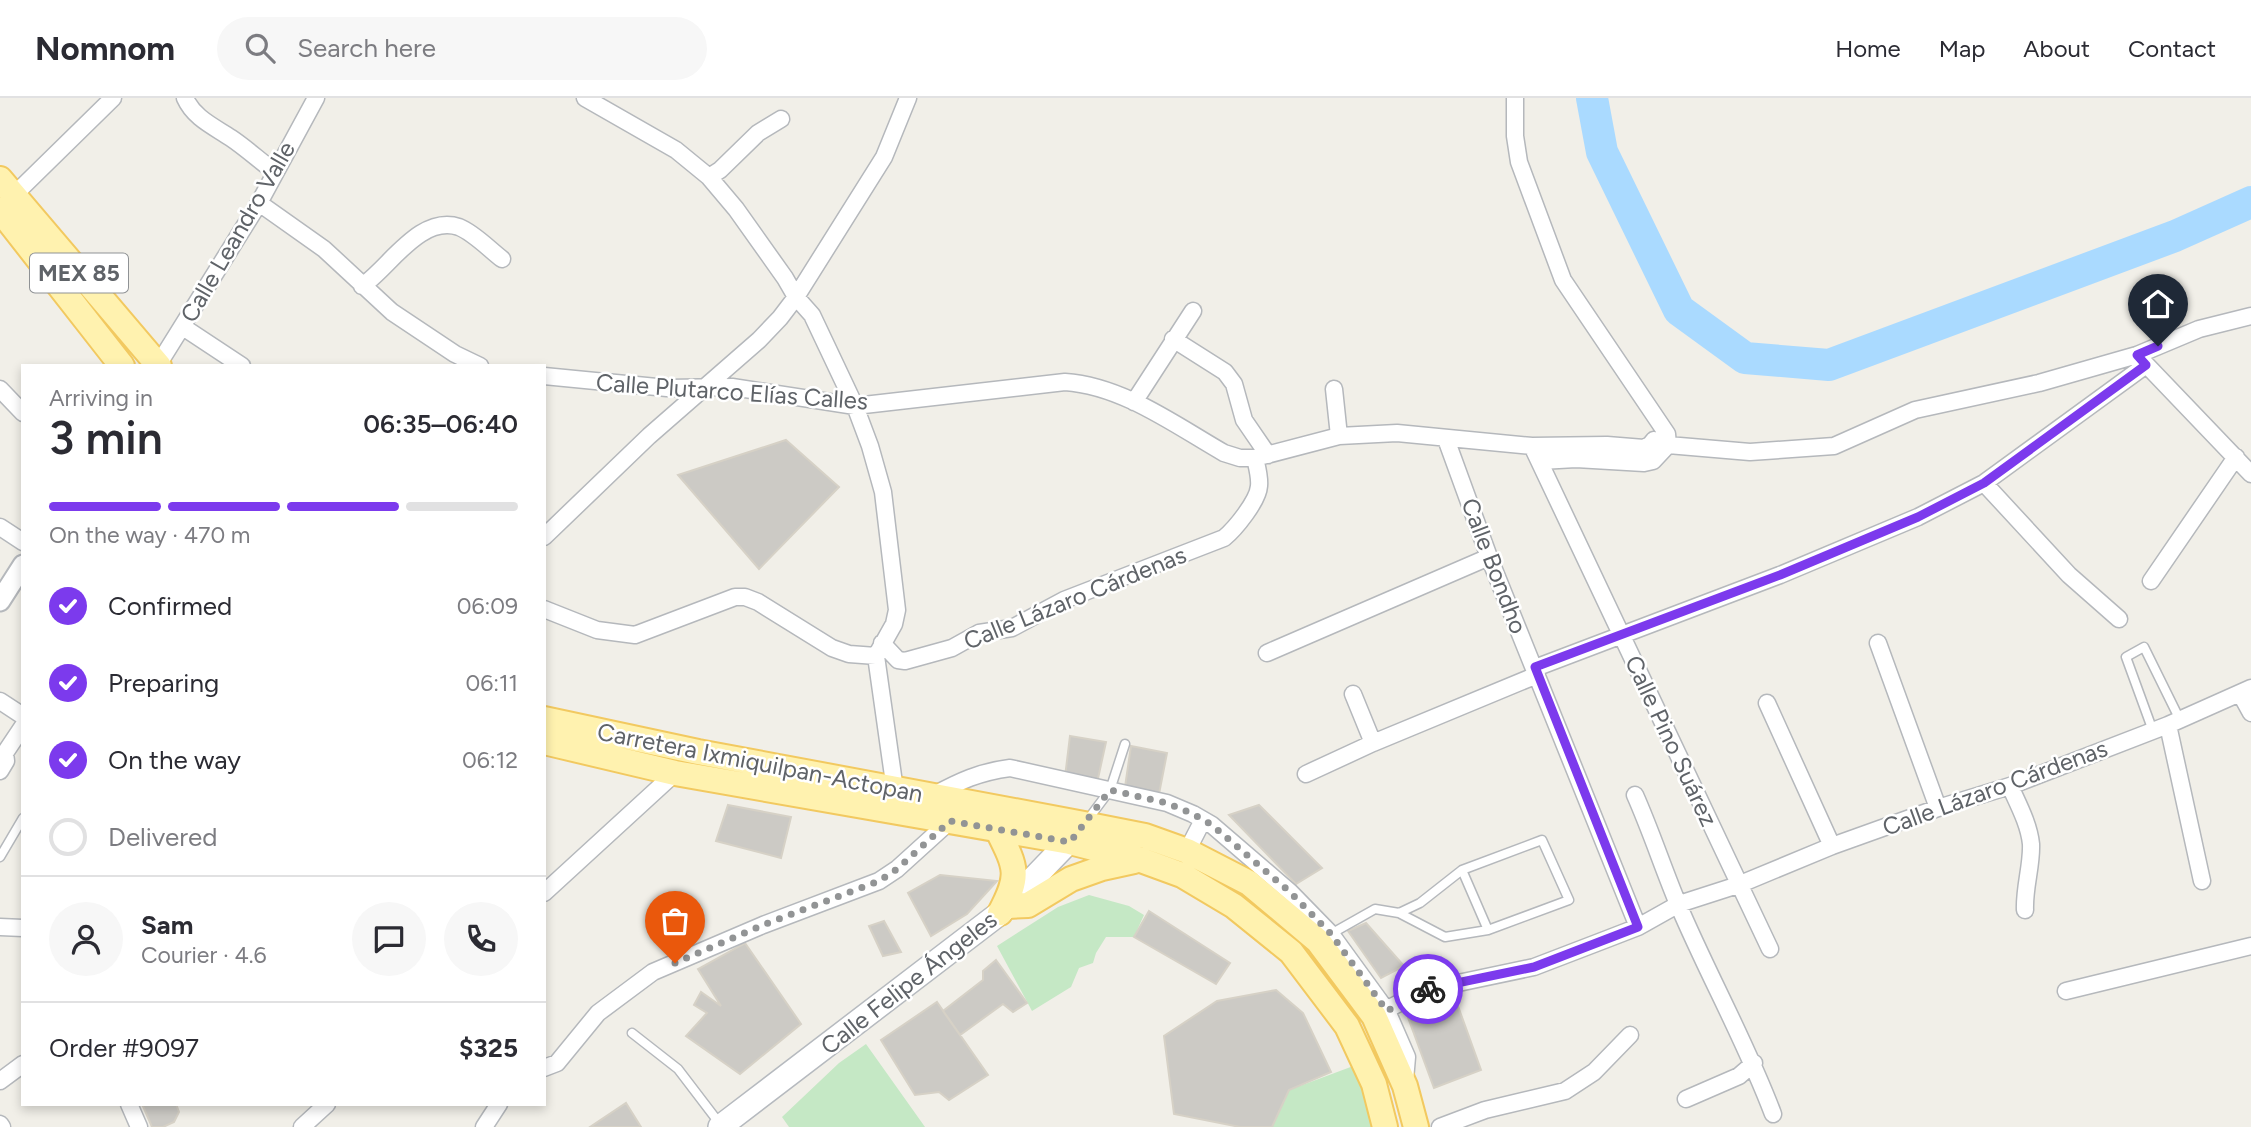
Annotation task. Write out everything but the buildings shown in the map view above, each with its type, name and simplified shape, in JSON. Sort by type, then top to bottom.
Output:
[{"type":"main road","name":"MEX 85","points":[[4,195],[157,364]]},
{"type":"main road","name":"MEX 85","points":[[4,195],[121,364]]},
{"type":"main road","name":"Carretera Ixmiquilpan-Actopan","points":[[546,719],[932,796],[1077,833],[1145,836],[1187,851],[1249,883],[1264,882],[1324,937],[1380,1014],[1416,1127]]},
{"type":"main road","points":[[546,742],[675,773],[998,831],[1077,833],[1182,875],[1234,906],[1291,952],[1347,1027],[1374,1084],[1385,1127]]},
{"type":"main road","points":[[998,831],[1014,863],[1014,886],[1004,910]]},
{"type":"main road","name":"Calle Felipe Ángeles","points":[[721,1126],[1004,910],[1077,833]]},
{"type":"main road","points":[[1004,910],[1028,905],[1071,879],[1102,868],[1142,860]]},
{"type":"street","points":[[4,195],[113,98]]},
{"type":"street","points":[[185,98],[199,117],[275,172]]},
{"type":"street","name":"Calle Leandro Valle","points":[[159,364],[259,203],[316,98]]},
{"type":"street","points":[[585,98],[676,150],[709,177],[736,209],[796,298],[812,315],[855,406],[883,492],[897,610],[894,624],[879,649],[895,790]]},
{"type":"street","points":[[546,535],[705,386],[731,367],[780,318],[796,298],[884,157],[908,98]]},
{"type":"street","points":[[1516,98],[1515,136],[1519,162],[1563,280],[1667,434],[1653,461],[1644,463],[1576,458],[1541,461]]},
{"type":"street","points":[[709,177],[720,170],[758,133],[781,119]]},
{"type":"street","points":[[259,203],[324,249],[392,312],[455,354],[476,364]]},
{"type":"street","points":[[362,286],[425,230],[448,225],[461,228],[502,259]]},
{"type":"street","points":[[1134,402],[1193,311]]},
{"type":"street","points":[[1306,774],[1621,635],[1793,570],[1918,517],[1984,483],[2141,360],[2199,329],[2251,316]]},
{"type":"street","points":[[183,327],[239,364]]},
{"type":"street","points":[[1173,340],[1225,372],[1234,384],[1244,420],[1261,456]]},
{"type":"street","points":[[2141,360],[2251,474]]},
{"type":"street","name":"Calle Plutarco Elías Calles","points":[[546,376],[667,388],[732,387],[855,406],[1065,382],[1087,383],[1134,402],[1224,453],[1240,458],[1261,456],[1339,436],[1397,433],[1532,446],[1607,445],[1644,448],[1661,443],[1750,452],[1834,446],[1915,410],[2141,360]]},
{"type":"street","points":[[0,389],[21,411]]},
{"type":"street","points":[[1334,389],[1339,436]]},
{"type":"street","name":"Calle Bondho","points":[[1446,439],[1489,557],[1638,927]]},
{"type":"street","name":"Calle Pino Suárez","points":[[1532,446],[1770,949]]},
{"type":"street","name":"Calle Lázaro Cárdenas","points":[[879,649],[905,661],[952,648],[979,633],[1012,628],[1064,600],[1224,538],[1234,530],[1258,493],[1261,456]]},
{"type":"street","points":[[2151,581],[2236,457]]},
{"type":"street","points":[[1984,483],[2069,575],[2119,619]]},
{"type":"street","points":[[0,527],[21,538]]},
{"type":"street","points":[[1267,653],[1489,557]]},
{"type":"street","points":[[0,601],[21,568]]},
{"type":"street","points":[[546,610],[597,630],[635,635],[735,597],[745,597],[758,601],[832,648],[849,654],[879,649]]},
{"type":"street","points":[[1878,643],[1938,808]]},
{"type":"street","points":[[2246,690],[2251,713]]},
{"type":"street","name":"Calle Lázaro Cárdenas","points":[[1380,1014],[1425,990],[1534,967],[1638,927],[1679,904],[1738,886],[1832,846],[1938,808],[2010,786],[2167,725],[2246,690]]},
{"type":"street","points":[[1353,694],[1373,743]]},
{"type":"street","points":[[0,701],[21,715]]},
{"type":"street","points":[[1768,703],[1832,846]]},
{"type":"street","points":[[2167,725],[2202,881]]},
{"type":"street","points":[[0,771],[6,761],[5,753],[21,729]]},
{"type":"street","points":[[932,796],[975,775],[1010,768],[1167,803],[1203,820],[1264,882]]},
{"type":"street","points":[[547,886],[675,773]]},
{"type":"street","points":[[2010,786],[2028,828],[2031,845],[2024,891],[2025,910]]},
{"type":"street","points":[[1635,795],[1679,904],[1754,1063],[1773,1114]]},
{"type":"street","points":[[1187,851],[1203,820]]},
{"type":"street","points":[[551,1066],[597,1013],[653,972],[763,925],[879,881],[897,869],[950,821]]},
{"type":"street","points":[[0,927],[21,928]]},
{"type":"street","points":[[2066,990],[2251,946]]},
{"type":"street","points":[[1440,1127],[1485,1110],[1565,1091],[1594,1072],[1630,1035]]},
{"type":"street","points":[[1686,1099],[1739,1076],[1754,1063]]},
{"type":"street","points":[[0,1081],[21,1065]]},
{"type":"street","points":[[1406,1092],[1420,1107],[1430,1127]]},
{"type":"street","points":[[129,1106],[139,1127]]},
{"type":"street","points":[[302,1127],[325,1106]]},
{"type":"street","points":[[484,1127],[498,1106]]},
{"type":"lane","points":[[2144,646],[2167,725],[2126,657],[2144,646]]},
{"type":"lane","points":[[1077,833],[1110,790],[1125,744]]},
{"type":"lane","points":[[0,857],[21,821]]},
{"type":"lane","points":[[1324,937],[1375,909],[1399,913],[1445,937],[1488,930],[1569,900],[1542,840],[1462,870],[1420,903],[1399,913]]},
{"type":"lane","points":[[1462,870],[1488,930]]},
{"type":"lane","points":[[632,1033],[678,1069],[721,1126]]},
{"type":"green space","points":[[1089,895],[1129,906],[1144,915],[1134,937],[1106,937],[1093,963],[1079,968],[1071,987],[1032,1011],[997,946],[1058,907]]},
{"type":"green space","points":[[866,1044],[925,1127],[789,1127],[782,1117],[839,1063]]},
{"type":"green space","points":[[1356,1065],[1374,1127],[1272,1127],[1289,1090]]},
{"type":"waterway","points":[[1592,98],[1602,152],[1679,310],[1745,358],[1829,365],[2175,236],[2251,202]]},
{"type":"way so far","points":[[675,963],[763,925],[879,881],[897,869],[950,821],[1070,842],[1110,790],[1167,803],[1212,825],[1290,892],[1331,934],[1387,1011],[1428,989]]},
{"type":"route","points":[[1428,989],[1534,967],[1638,927],[1535,667],[1780,575],[1918,517],[1984,483],[2146,365],[2137,355],[2158,346]]}]
